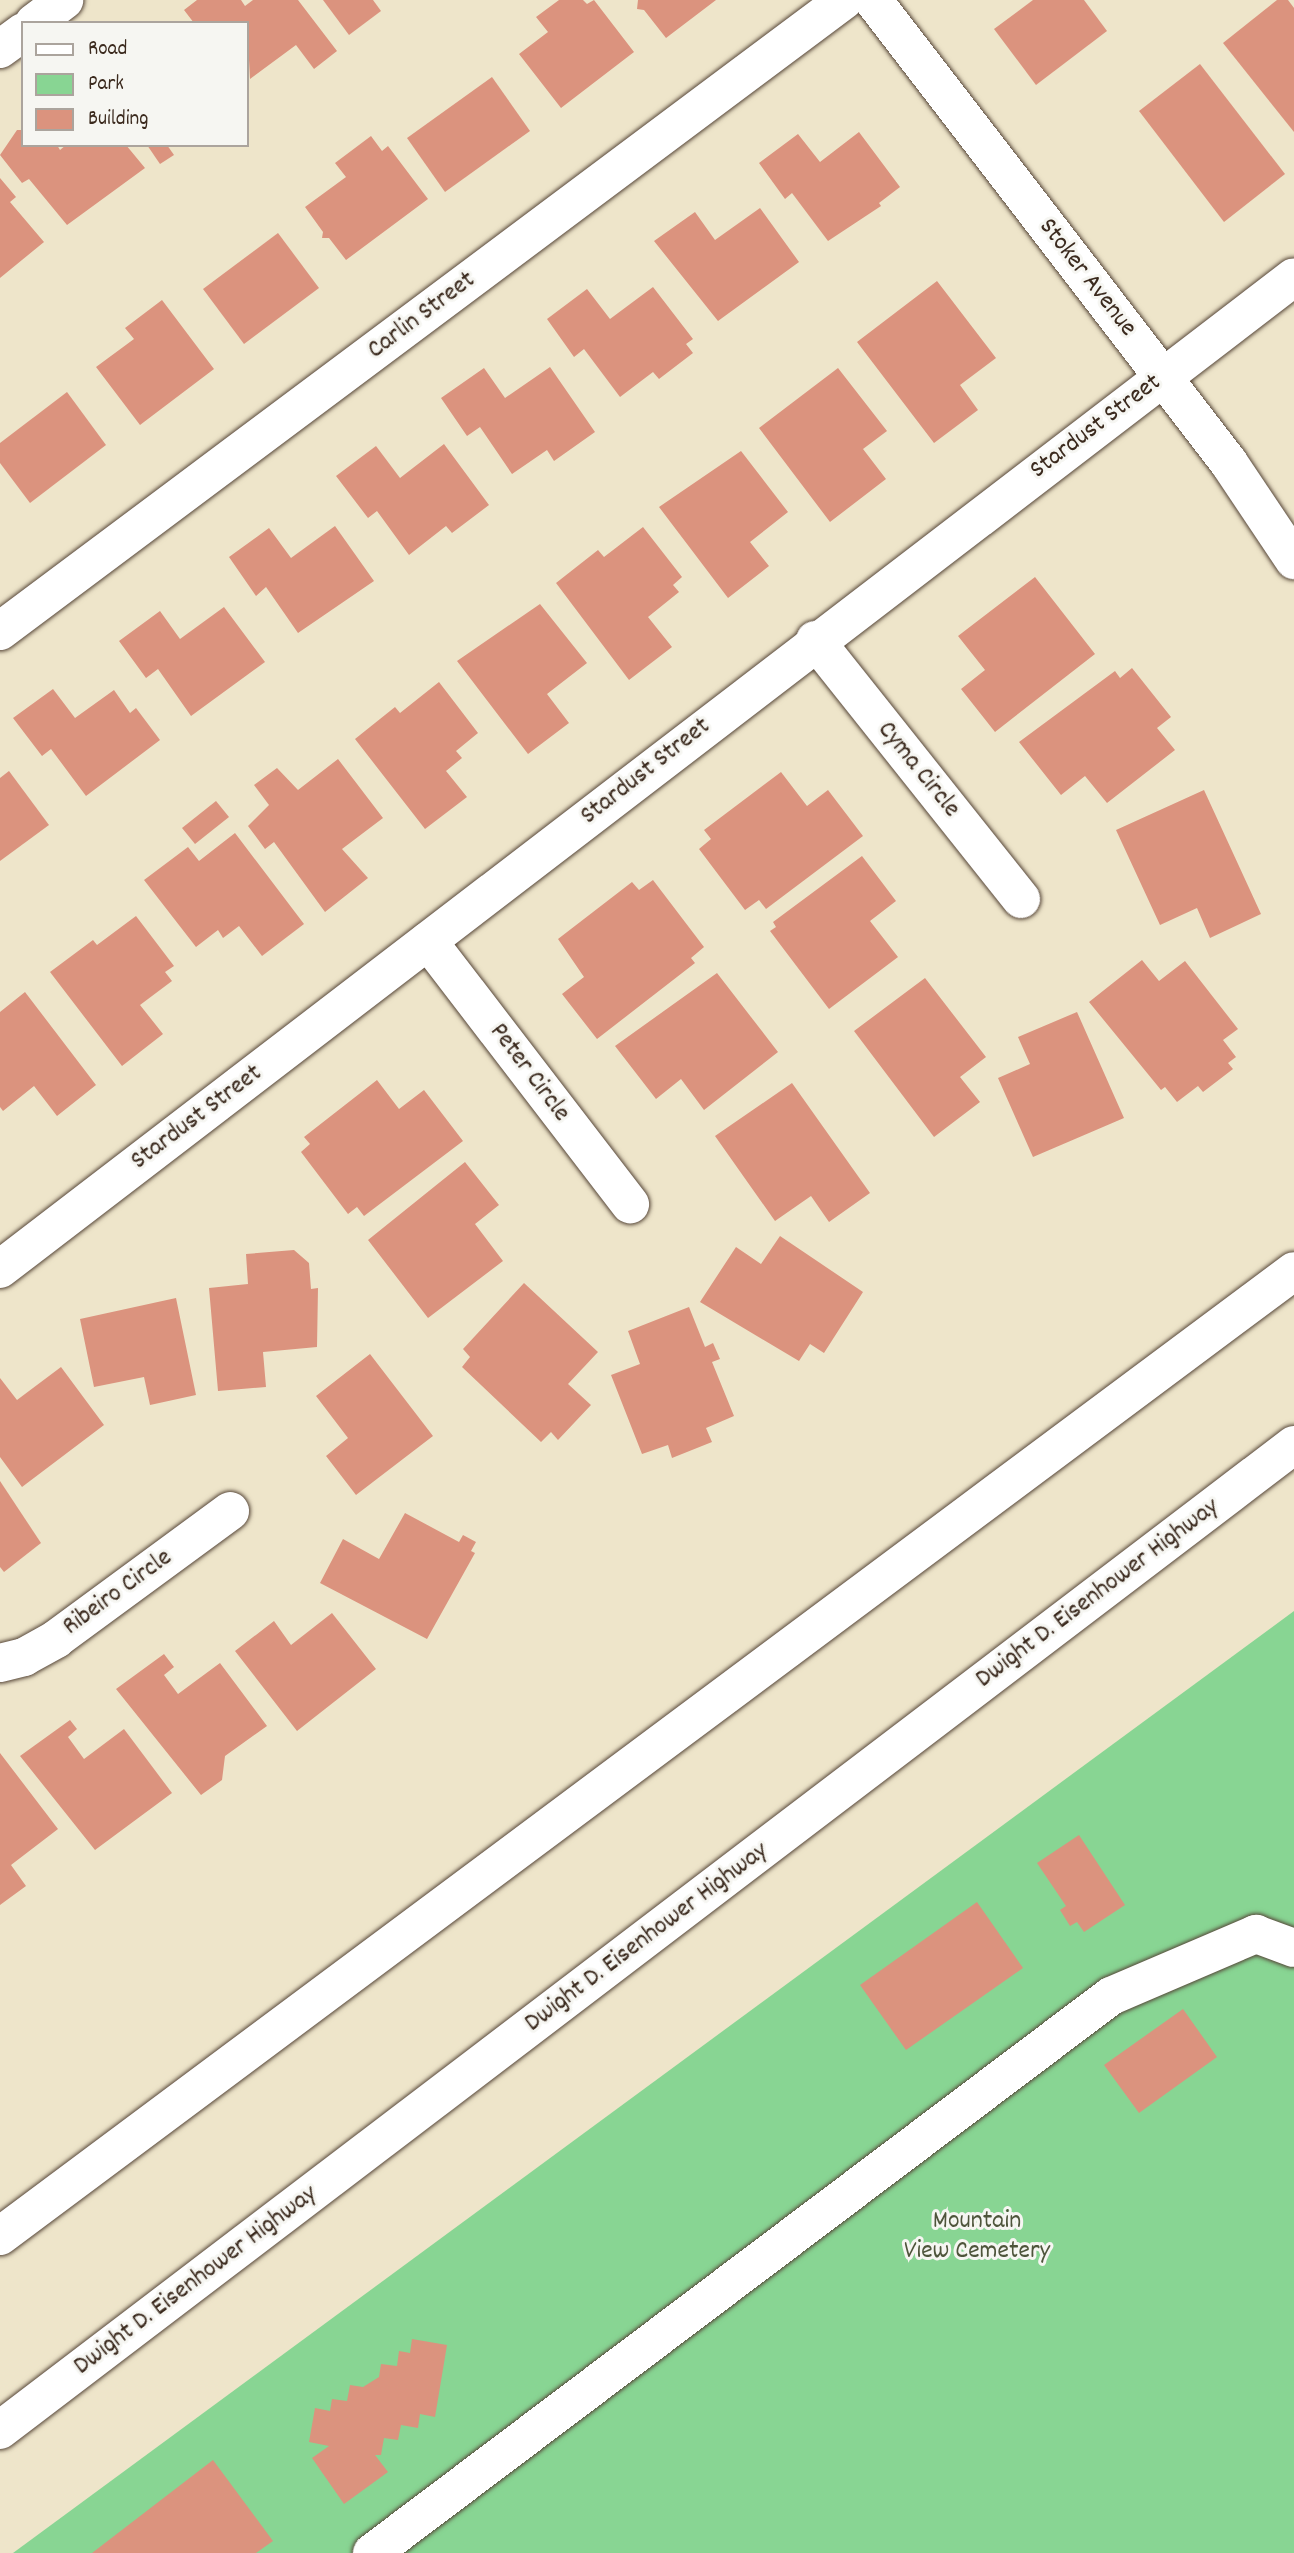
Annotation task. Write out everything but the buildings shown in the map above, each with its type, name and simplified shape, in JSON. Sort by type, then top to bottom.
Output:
[{"type":"main road","points":[[37,21],[64,0]]},
{"type":"main road","name":"Carlin Street","points":[[0,631],[844,0]]},
{"type":"main road","name":"Stoker Avenue","points":[[873,0],[1229,463],[1294,560]]},
{"type":"main road","points":[[0,49],[21,33]]},
{"type":"main road","name":"Stardust Street","points":[[1,1266],[428,941],[815,640],[1294,277]]},
{"type":"main road","name":"Cyma Circle","points":[[815,640],[1021,899]]},
{"type":"main road","name":"Peter Circle","points":[[428,941],[630,1204]]},
{"type":"main road","points":[[0,2235],[1294,1271]]},
{"type":"main road","name":"Dwight D. Eisenhower Highway","points":[[0,2430],[1294,1446]]},
{"type":"main road","name":"Ribeiro Circle","points":[[0,1662],[24,1657],[56,1639],[230,1511]]},
{"type":"main road","points":[[372,2553],[1111,1996],[1256,1934],[1294,1948]]},
{"type":"green space","name":"Mountain View Cemetery","points":[[1294,1611],[1294,2553],[13,2553]]}]
